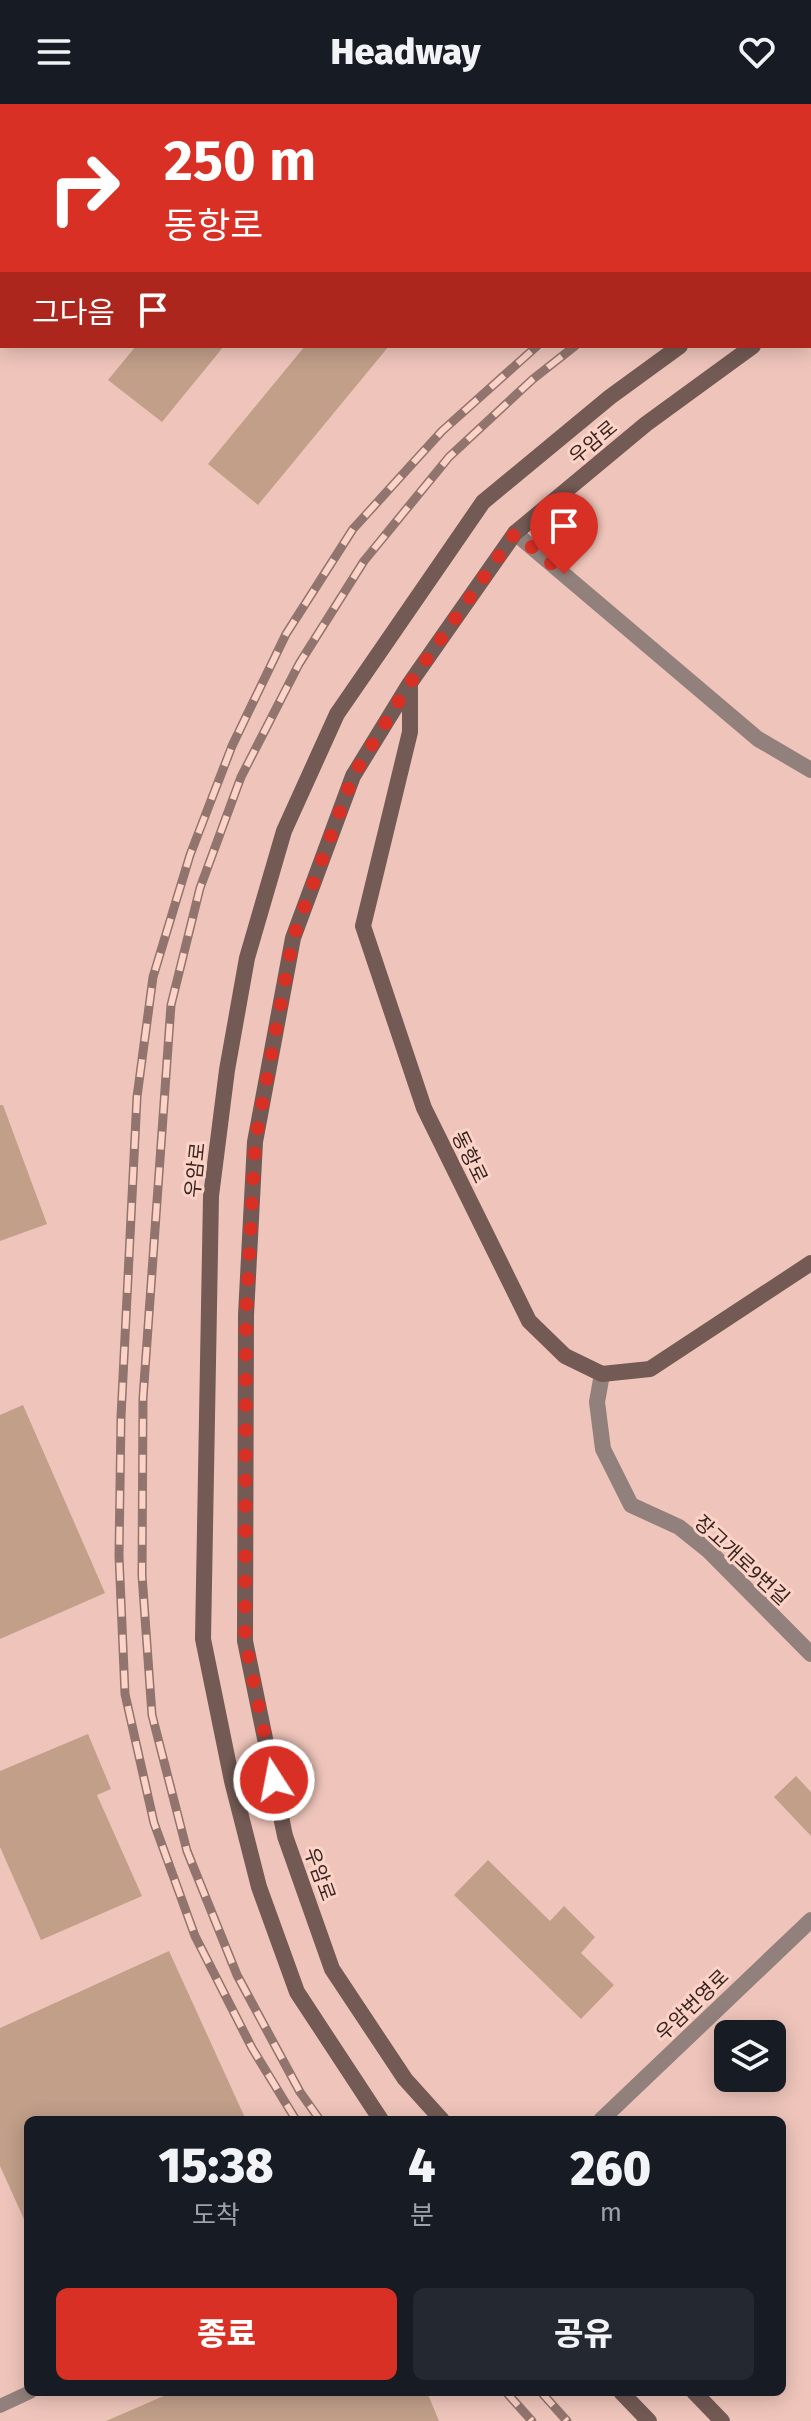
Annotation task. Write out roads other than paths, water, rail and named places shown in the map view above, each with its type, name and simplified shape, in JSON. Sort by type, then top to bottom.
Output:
[{"type":"main road","name":"우암로","points":[[378,2116],[297,1992],[259,1887],[232,1781],[203,1639],[211,1196],[227,1070],[247,958],[284,831],[337,714],[483,502],[610,397],[677,348]]},
{"type":"main road","name":"우암로","points":[[438,2116],[405,2079],[332,1969],[285,1836],[245,1641],[246,1315],[255,1142],[293,938],[353,776],[410,683],[515,533],[646,424],[750,348]]},
{"type":"main road","name":"동항로","points":[[410,683],[410,732],[363,926],[424,1108],[529,1321],[565,1356],[602,1374]]},
{"type":"main road","points":[[602,1374],[650,1369],[811,1263]]},
{"type":"main road","points":[[625,2396],[649,2421]]},
{"type":"main road","points":[[698,2396],[722,2421]]},
{"type":"street","points":[[515,533],[758,739],[811,770]]},
{"type":"street","name":"장고개로9번길","points":[[602,1374],[597,1402],[603,1449],[631,1505],[679,1527],[709,1551],[811,1654]]},
{"type":"street","name":"우암번영로","points":[[605,2116],[811,1920]]},
{"type":"lane","points":[[0,2406],[24,2395]]},
{"type":"railway","points":[[294,2116],[252,2048],[195,1936],[154,1823],[125,1694],[119,1556],[121,1417],[137,1097],[153,977],[190,855],[232,746],[286,634],[353,529],[442,431],[535,348]]},
{"type":"railway","points":[[317,2116],[300,2092],[237,1975],[187,1851],[152,1715],[142,1575],[143,1398],[171,1005],[200,888],[241,777],[299,664],[364,561],[449,457],[533,379],[572,348]]},
{"type":"railway","points":[[510,2396],[532,2421]]},
{"type":"railway","points":[[545,2396],[567,2421]]}]
